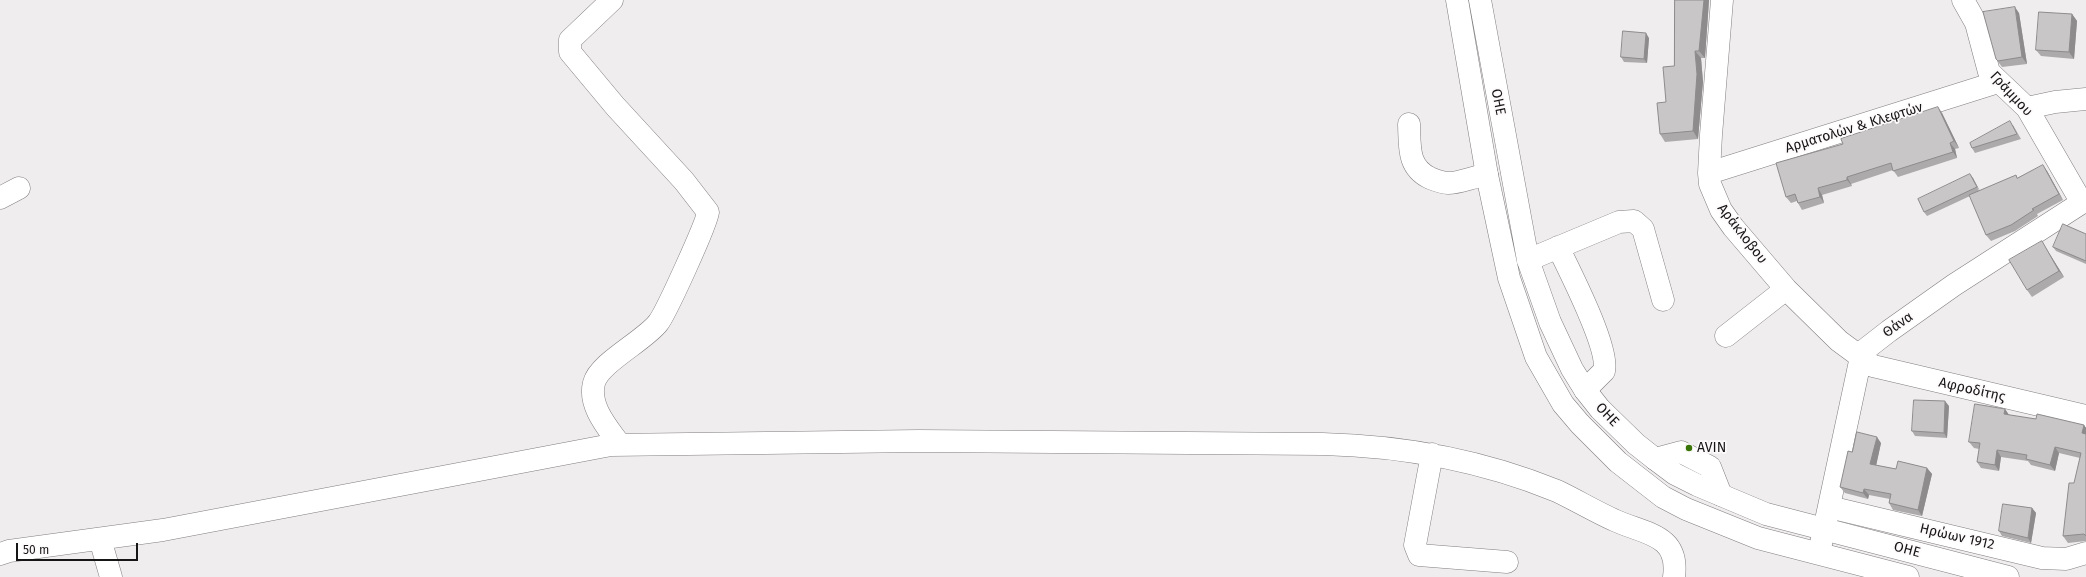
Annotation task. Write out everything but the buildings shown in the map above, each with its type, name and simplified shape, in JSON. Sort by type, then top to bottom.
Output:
[{"type":"street","points":[[612,0],[570,40],[570,52],[615,106],[684,180],[708,212],[698,240],[659,322],[599,372],[594,382],[592,394],[595,404],[606,425],[620,445]]},
{"type":"street","name":"ΟΗΕ","points":[[1457,0],[1487,175],[1503,254],[1525,330],[1549,380],[1563,404],[1580,424],[1618,462],[1663,497],[1686,509],[1758,538],[1908,577]]},
{"type":"street","name":"ΟΗΕ","points":[[1480,0],[1528,260],[1559,345],[1585,390],[1617,426],[1655,459],[1676,474],[1766,514],[2008,577]]},
{"type":"street","name":"Αράκλοβου","points":[[1722,0],[1709,173],[1713,194],[1721,210],[1786,289],[1829,332],[1861,359]]},
{"type":"street","name":"Γράμμου","points":[[1963,0],[1976,23],[1989,72],[1998,82],[2010,90],[2027,108],[2084,202]]},
{"type":"street","name":"Αρματολών & Κλεφτών","points":[[1709,173],[1998,82]]},
{"type":"street","points":[[2027,108],[2055,102],[2086,99]]},
{"type":"street","points":[[1409,124],[1409,152],[1414,164],[1425,176],[1447,183],[1473,176],[1487,175]]},
{"type":"street","name":"Θάνα","points":[[1819,553],[1862,352],[1896,326],[1954,286],[2084,202]]},
{"type":"street","points":[[1528,260],[1619,222],[1634,221],[1643,229],[1663,300]]},
{"type":"street","points":[[1558,247],[1576,284],[1604,357],[1604,371],[1585,390]]},
{"type":"street","points":[[1726,336],[1786,289]]},
{"type":"street","name":"Αφροδίτης","points":[[1861,359],[1873,366],[2086,416]]},
{"type":"street","points":[[3,550],[163,530],[397,485],[620,445],[919,441],[1323,444],[1383,447],[1432,454],[1526,480],[1582,503],[1614,520],[1657,536],[1665,542],[1672,553],[1675,564],[1674,577]]},
{"type":"street","points":[[1432,454],[1415,545],[1419,555],[1507,562]]},
{"type":"street","name":"Ηρώων 1912","points":[[1829,507],[2042,558],[2066,560],[2086,553]]},
{"type":"street","points":[[100,539],[111,577]]},
{"type":"place","name":"AVIN","points":[[1689,448]]}]
